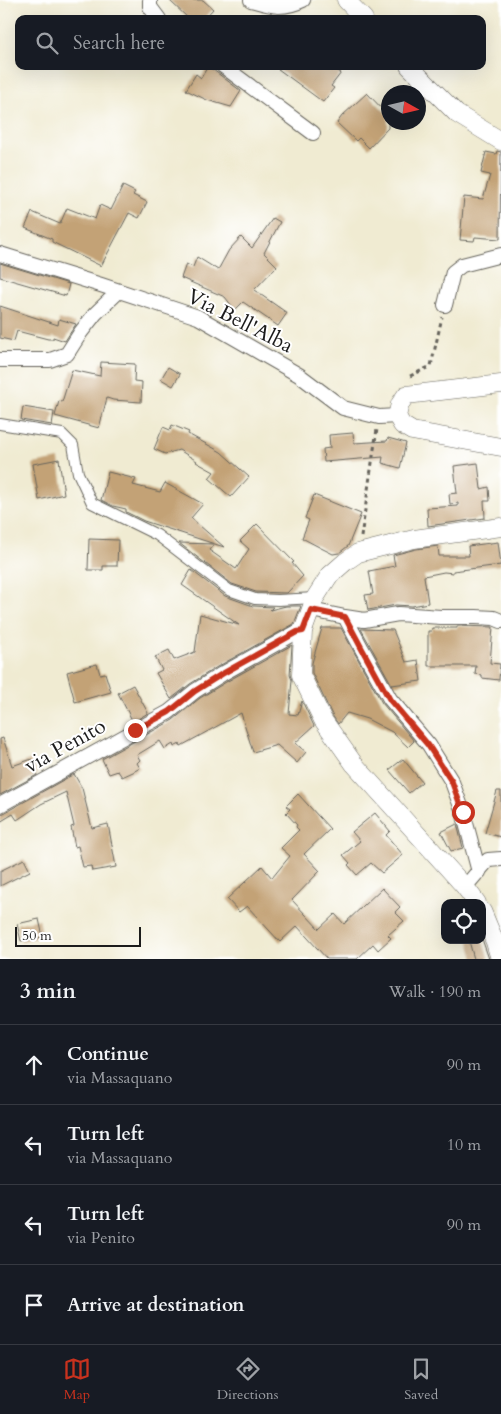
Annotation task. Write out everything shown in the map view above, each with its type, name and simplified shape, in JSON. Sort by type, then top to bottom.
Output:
[{"type":"street","points":[[150,0],[150,8],[156,15]]},
{"type":"street","points":[[251,0],[272,6],[290,6],[303,0]]},
{"type":"street","points":[[346,0],[360,15]]},
{"type":"street","points":[[229,70],[313,133]]},
{"type":"street","points":[[412,70],[457,114],[501,142]]},
{"type":"street","name":"Via Bell'Alba","points":[[0,254],[198,317],[299,375],[342,408],[380,412],[397,416]]},
{"type":"street","points":[[445,305],[453,272],[462,265],[501,254]]},
{"type":"street","points":[[0,360],[50,360],[67,354],[95,314],[119,291]]},
{"type":"street","points":[[501,384],[406,395],[400,404],[397,416],[402,425],[412,431],[501,447]]},
{"type":"street","points":[[0,424],[62,434],[73,445],[78,473],[92,503],[157,535],[229,590],[255,599],[313,604],[345,617],[364,620],[398,614],[494,618],[501,621]]},
{"type":"street","points":[[474,899],[354,764],[323,720],[301,675],[303,631],[313,604],[329,576],[358,553],[414,539],[501,527]]},
{"type":"street","points":[[345,617],[390,700],[428,745],[452,782],[463,812],[479,872]]},
{"type":"street","name":"via Penito","points":[[0,805],[169,712],[195,691],[222,674],[297,632],[303,631]]},
{"type":"street","points":[[465,887],[488,860],[501,859]]},
{"type":"street","points":[[486,920],[496,942],[500,959]]},
{"type":"path","points":[[407,377],[431,366],[445,305]]},
{"type":"path","points":[[358,553],[380,412]]},
{"type":"building","points":[[169,0],[203,0],[213,9],[208,15],[185,15]]},
{"type":"building","points":[[206,70],[213,70],[241,91],[231,107],[207,100],[186,90],[196,74],[201,78]]},
{"type":"building","points":[[279,70],[337,70],[341,73],[331,86],[334,88],[323,102]]},
{"type":"building","points":[[367,93],[381,108],[381,130],[386,130],[369,148],[359,138],[356,141],[337,123]]},
{"type":"building","points":[[497,151],[501,152],[500,239],[475,237],[474,241],[460,240],[464,197],[483,199],[490,175],[481,173],[486,152],[496,154]]},
{"type":"building","points":[[123,186],[135,192],[133,195],[147,202],[139,218],[129,213],[101,266],[52,242],[52,239],[25,228],[32,212],[60,224],[67,208],[95,219],[100,205],[111,210]]},
{"type":"building","points":[[273,218],[280,222],[264,253],[277,266],[254,290],[287,313],[278,326],[243,302],[235,310],[225,297],[181,278],[186,264],[193,267],[197,257],[218,270],[229,250],[241,237],[252,248]]},
{"type":"building","points":[[0,263],[69,284],[66,296],[0,277]]},
{"type":"building","points":[[0,306],[58,325],[59,319],[76,324],[65,341],[53,337],[53,339],[48,339],[17,331],[14,341],[0,338]]},
{"type":"building","points":[[101,362],[135,364],[134,381],[142,382],[141,402],[107,398],[99,428],[55,416],[59,401],[62,402],[72,370],[100,376]]},
{"type":"building","points":[[168,367],[180,374],[173,386],[161,379]]},
{"type":"building","points":[[23,407],[54,412],[52,425],[21,420]]},
{"type":"building","points":[[172,425],[189,432],[188,434],[221,452],[249,477],[231,497],[209,478],[214,472],[197,461],[179,450],[165,454],[154,449],[163,427],[170,430]]},
{"type":"building","points":[[353,433],[354,443],[387,441],[388,438],[406,443],[400,468],[382,463],[383,457],[324,462],[323,449],[330,448],[329,435]]},
{"type":"building","points":[[59,459],[64,494],[39,500],[33,464]]},
{"type":"building","points":[[478,463],[481,489],[489,487],[490,501],[484,501],[485,518],[428,526],[427,508],[458,506],[458,503],[450,504],[449,494],[457,493],[454,466]]},
{"type":"building","points":[[108,472],[136,479],[133,485],[160,492],[165,483],[203,504],[191,518],[224,547],[144,521],[126,512],[126,509],[113,506],[101,500]]},
{"type":"building","points":[[314,495],[361,514],[348,546],[339,553],[333,554],[302,538],[309,520],[305,518]]},
{"type":"building","points":[[257,524],[294,562],[292,563],[303,576],[287,593],[256,592],[232,584],[179,543],[214,544],[209,550],[236,569],[249,549],[240,541]]},
{"type":"building","points":[[89,539],[118,540],[117,566],[103,566],[103,570],[88,570]]},
{"type":"building","points":[[498,542],[501,565],[424,576],[428,603],[412,606],[396,605],[368,610],[365,595],[373,594],[369,571],[395,566],[393,555],[438,546],[439,556],[469,556],[468,546]]},
{"type":"building","points":[[191,570],[225,596],[253,606],[273,607],[270,610],[286,606],[301,606],[294,624],[217,667],[171,699],[156,673],[162,670],[155,657],[169,650],[174,660],[195,652],[200,614],[239,625],[182,585]]},
{"type":"building","points":[[457,626],[493,627],[490,663],[500,664],[499,680],[482,678],[482,675],[475,674],[476,666],[428,666],[428,631],[432,631],[432,628],[457,628]]},
{"type":"building","points":[[322,628],[341,628],[382,703],[414,741],[408,747],[392,732],[367,719],[347,713],[338,724],[312,673],[312,663]]},
{"type":"building","points":[[361,629],[393,630],[406,662],[418,660],[421,681],[392,685]]},
{"type":"building","points":[[292,645],[290,675],[292,680],[289,714],[298,715],[302,701],[314,726],[295,743],[306,752],[297,763],[277,745],[253,752],[241,713],[181,746],[180,744],[174,747],[173,744],[165,749],[160,741],[137,755],[140,760],[137,763],[140,768],[122,777],[118,771],[109,774],[102,759],[173,720],[200,698]]},
{"type":"building","points":[[97,664],[100,674],[105,673],[111,692],[75,702],[67,672]]},
{"type":"building","points":[[133,685],[148,713],[133,722],[118,693]]},
{"type":"building","points":[[3,738],[12,766],[32,759],[37,775],[0,795],[0,739]]},
{"type":"building","points":[[403,759],[422,782],[409,793],[389,770]]},
{"type":"building","points":[[74,774],[82,788],[92,828],[108,824],[116,867],[92,871],[91,866],[83,867],[78,846],[75,847],[71,827],[74,826],[66,792],[41,804],[17,820],[13,814],[0,822],[0,814]]},
{"type":"building","points":[[497,791],[501,791],[501,837],[485,833]]},
{"type":"building","points":[[298,794],[330,829],[304,854],[320,871],[292,900],[319,929],[335,914],[344,924],[382,888],[400,907],[395,912],[404,921],[388,935],[391,938],[378,950],[373,944],[357,959],[327,959],[297,926],[280,942],[247,906],[239,912],[227,899],[262,866],[272,878],[290,856],[281,848],[299,830],[286,813],[290,809],[286,806]]},
{"type":"building","points":[[375,813],[390,831],[386,835],[403,855],[382,873],[371,863],[357,875],[348,865],[350,863],[343,855],[360,841],[352,832]]},
{"type":"building","points":[[457,824],[463,848],[451,851],[441,832]]},
{"type":"building","points":[[24,859],[30,871],[0,886],[0,871]]},
{"type":"building","points":[[39,919],[43,937],[21,941],[17,924]]},
{"type":"building","points":[[470,944],[484,944],[489,959],[474,959]]},
{"type":"route","points":[[135,730],[169,712],[195,691],[222,674],[297,632],[303,631],[311,610],[345,617],[390,700],[428,745],[452,782],[463,812]]}]
